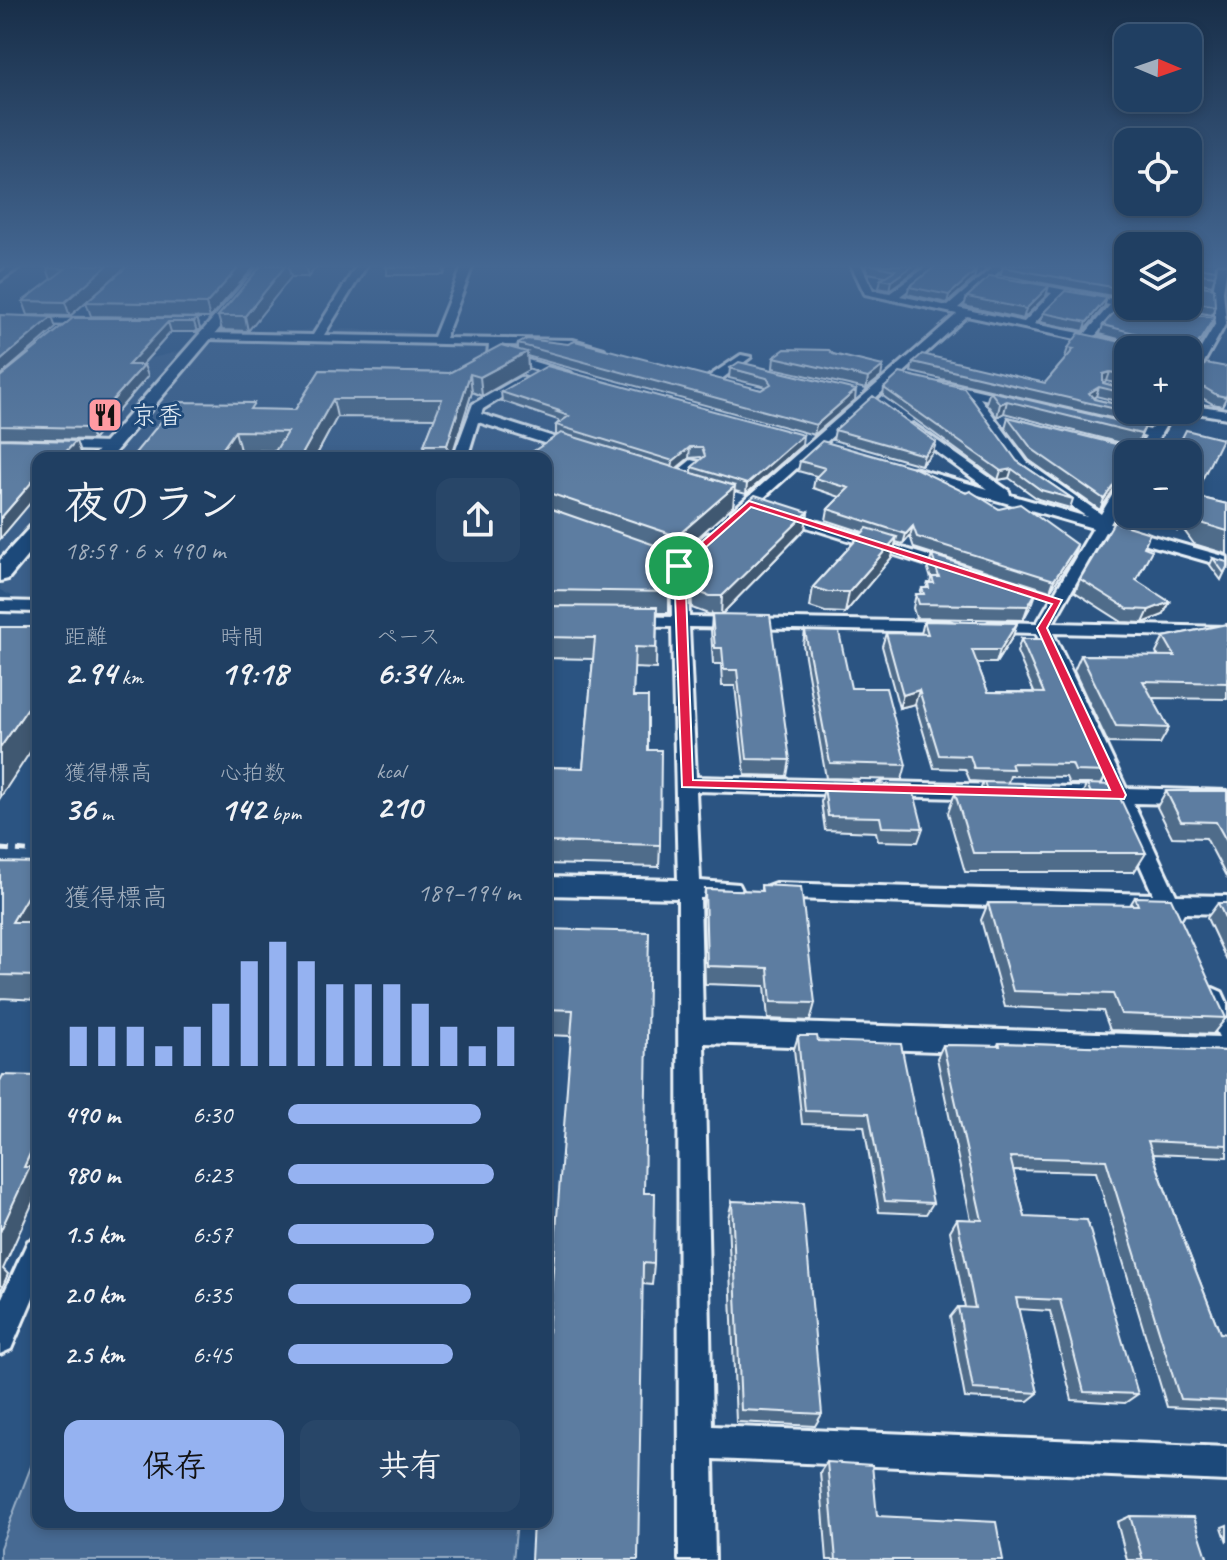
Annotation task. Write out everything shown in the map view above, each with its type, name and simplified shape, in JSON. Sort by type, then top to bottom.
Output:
[{"type":"main road","points":[[104,452],[200,338]]},
{"type":"main road","points":[[0,574],[32,537]]},
{"type":"street","points":[[366,338],[573,343],[615,354]]},
{"type":"street","points":[[697,1560],[689,889],[682,622],[672,563],[742,501],[877,403],[896,375],[937,338]]},
{"type":"street","points":[[1088,338],[1114,344]]},
{"type":"street","points":[[495,342],[492,353],[574,377]]},
{"type":"street","points":[[698,376],[718,381],[744,363]]},
{"type":"street","points":[[1202,363],[1213,365]]},
{"type":"street","points":[[462,452],[477,407],[544,369]]},
{"type":"street","points":[[925,382],[969,392],[1007,417],[1022,465],[1103,525]]},
{"type":"street","points":[[969,392],[1007,417]]},
{"type":"street","points":[[877,403],[1051,529]]},
{"type":"street","points":[[1007,417],[1033,407]]},
{"type":"street","points":[[1202,410],[1227,414]]},
{"type":"street","points":[[474,416],[589,453]]},
{"type":"street","points":[[1150,440],[1157,424]]},
{"type":"street","points":[[1108,425],[1153,435]]},
{"type":"street","points":[[0,444],[104,452]]},
{"type":"street","points":[[675,480],[696,463]]},
{"type":"street","points":[[895,466],[1227,562]]},
{"type":"street","points":[[742,501],[970,574]]},
{"type":"street","points":[[1114,505],[1103,525],[1080,550],[1050,600],[1042,628],[1182,932]]},
{"type":"street","points":[[0,606],[32,607]]},
{"type":"street","points":[[606,620],[1227,632]]},
{"type":"street","points":[[686,784],[1227,798]]},
{"type":"street","points":[[552,886],[1227,905]]},
{"type":"street","points":[[1201,973],[1227,1029]]},
{"type":"street","points":[[690,1031],[1227,1049]]},
{"type":"street","points":[[0,1338],[32,1265]]},
{"type":"street","points":[[696,1442],[1227,1464]]},
{"type":"path","points":[[0,849],[32,852]]},
{"type":"shaded area","points":[[246,338],[453,338],[481,342],[547,366],[592,402],[551,452],[32,452],[32,607],[0,590],[0,432],[140,361]]},
{"type":"shaded area","points":[[32,1464],[32,1528],[516,1528],[513,1560],[0,1560],[0,1548]]},
{"type":"building","points":[[0,338],[27,338],[0,361]]},
{"type":"building","points":[[49,338],[153,338],[128,365],[144,365],[88,428],[0,426],[0,377]]},
{"type":"building","points":[[1075,338],[1114,340],[1114,373],[1103,374],[1103,383],[1114,386],[1114,391],[1099,387],[1089,393],[1094,399],[1114,404],[1114,409],[913,362],[922,354],[1045,383],[1074,349],[1068,348]]},
{"type":"building","points":[[527,339],[568,344],[575,341],[761,390],[771,384],[767,378],[730,368],[739,362],[856,390],[816,425],[518,344]]},
{"type":"building","points":[[501,345],[527,352],[480,377],[470,374],[447,445],[424,445],[442,399],[333,399],[303,452],[275,452],[287,432],[235,431],[220,452],[136,452],[177,402],[254,403],[250,409],[295,410],[320,370],[449,373]]},
{"type":"building","points":[[785,349],[829,350],[833,354],[883,366],[868,378],[774,357]]},
{"type":"building","points":[[1206,363],[1227,367],[1226,397],[1202,386],[1202,369]]},
{"type":"building","points":[[547,366],[803,435],[747,484],[692,467],[705,456],[702,447],[690,447],[673,461],[556,425],[569,416],[501,392]]},
{"type":"building","points":[[900,373],[964,388],[1017,461],[1073,499],[1041,490],[1012,469],[1001,471],[884,388]]},
{"type":"building","points":[[990,391],[1114,420],[1114,424],[1145,427],[1141,434],[1007,401],[1000,404]]},
{"type":"building","points":[[873,396],[936,442],[924,455],[835,430]]},
{"type":"building","points":[[1008,417],[1114,444],[1114,484],[1104,499],[1032,449]]},
{"type":"building","points":[[1186,430],[1222,439],[1202,480],[1202,440],[1181,440]]},
{"type":"building","points":[[561,433],[735,486],[677,536],[552,494],[552,452],[532,452]]},
{"type":"building","points":[[0,439],[76,441],[66,452],[32,452],[32,482],[0,519]]},
{"type":"building","points":[[822,441],[913,467],[966,493],[970,491],[999,509],[1020,504],[1077,545],[1054,580],[917,537],[913,526],[906,534],[828,509],[849,488],[815,478],[825,468],[800,461]]},
{"type":"building","points":[[755,495],[808,512],[722,596],[709,596],[693,590],[691,550]]},
{"type":"building","points":[[1202,498],[1227,504],[1227,531],[1204,524]]},
{"type":"building","points":[[552,509],[669,550],[670,592],[552,590]]},
{"type":"building","points":[[1114,522],[1114,528],[1134,528],[1150,533],[1144,547],[1152,550],[1136,580],[1170,602],[1149,610],[1128,609],[1080,579]]},
{"type":"building","points":[[867,528],[897,537],[849,592],[828,592],[813,587]]},
{"type":"building","points":[[932,555],[1038,589],[1028,606],[919,604],[916,594],[924,594],[922,588],[929,588],[928,583],[934,583],[932,577],[939,577]]},
{"type":"building","points":[[1213,558],[1227,562],[1224,573]]},
{"type":"building","points":[[552,606],[657,607],[656,648],[635,647],[633,697],[648,697],[648,750],[661,750],[660,845],[552,842],[552,767],[583,768],[595,638],[552,637]]},
{"type":"building","points":[[712,614],[770,615],[790,760],[747,759],[737,670],[724,670],[722,648],[715,648]]},
{"type":"building","points":[[924,621],[1017,623],[1000,650],[972,650],[988,692],[1044,693],[1021,639],[1047,639],[1108,772],[1075,771],[1072,764],[1011,763],[1013,769],[974,768],[970,756],[939,755],[919,690],[903,695],[886,633],[928,634]]},
{"type":"building","points":[[1227,624],[1227,683],[1143,681],[1169,728],[1116,726],[1081,655],[1175,656],[1164,637]]},
{"type":"building","points":[[0,627],[32,627],[32,702],[0,748]]},
{"type":"building","points":[[805,631],[839,632],[851,688],[886,688],[906,765],[830,763]]},
{"type":"building","points":[[984,782],[1023,783],[1028,795],[1092,796],[1087,784],[1114,785],[1146,853],[973,853],[955,793],[988,794]]},
{"type":"building","points":[[833,783],[912,785],[923,828],[882,827],[880,817],[828,816],[824,787],[834,788]]},
{"type":"building","points":[[1166,791],[1227,791],[1227,842],[1216,822],[1181,821]]},
{"type":"building","points":[[0,862],[32,863],[32,888],[12,922],[32,922],[32,976],[0,975]]},
{"type":"building","points":[[761,885],[801,887],[815,1003],[771,1002],[768,968],[707,966],[705,889],[762,891]]},
{"type":"building","points":[[1135,897],[1171,898],[1226,1018],[1121,1014],[1113,994],[1013,991],[988,903],[1138,905]]},
{"type":"building","points":[[1218,903],[1227,903],[1227,922]]},
{"type":"building","points":[[552,929],[649,932],[644,1193],[655,1193],[654,1264],[643,1263],[638,1560],[531,1560],[533,1528],[552,1528],[552,1282],[573,1010],[552,1009]]},
{"type":"building","points":[[798,1036],[817,1036],[818,1041],[901,1044],[933,1203],[885,1201],[869,1113],[805,1111]]},
{"type":"building","points":[[999,1043],[1227,1051],[1227,1145],[1148,1141],[1220,1333],[1227,1334],[1227,1401],[1180,1399],[1106,1160],[1010,1157],[1025,1217],[1087,1220],[1138,1394],[1084,1392],[1060,1300],[1016,1298],[1038,1393],[973,1389],[958,1307],[975,1308],[957,1219],[982,1220],[943,1045],[1000,1046]]},
{"type":"building","points":[[3,1075],[32,1076],[32,1149],[24,1167],[30,1167],[0,1232],[0,1081]]},
{"type":"building","points":[[732,1201],[803,1204],[822,1414],[741,1410]]},
{"type":"building","points":[[827,1462],[872,1465],[877,1516],[996,1522],[1003,1560],[836,1560]]},
{"type":"building","points":[[1130,1516],[1194,1517],[1208,1560],[1143,1560]]},
{"type":"place","name":"京香","points":[[105,415]]},
{"type":"route","points":[[749,504],[1058,602],[1042,628],[1119,795],[686,784],[679,566],[749,504]]}]
